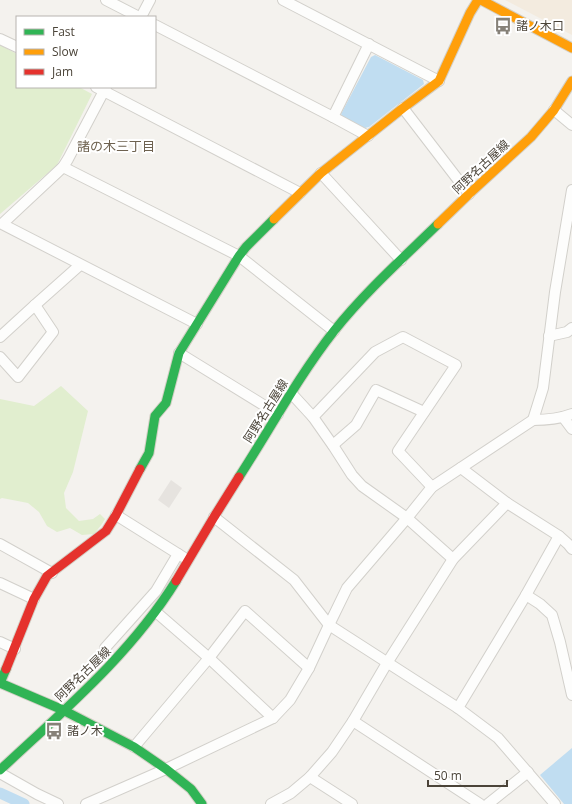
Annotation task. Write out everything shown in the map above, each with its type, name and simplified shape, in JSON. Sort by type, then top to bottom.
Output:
[{"type":"street","points":[[106,0],[138,16]]},
{"type":"street","points":[[141,16],[150,0]]},
{"type":"street","points":[[283,0],[439,81]]},
{"type":"street","points":[[202,804],[191,789],[166,769],[134,748],[63,710],[0,683],[34,599],[47,576],[106,531],[116,515],[149,453],[155,416],[166,403],[179,353],[239,256],[246,247],[321,173],[439,81],[470,13],[478,0]]},
{"type":"street","points":[[481,0],[572,48]]},
{"type":"street","points":[[156,26],[368,136]]},
{"type":"street","points":[[0,39],[16,47]]},
{"type":"street","points":[[332,117],[369,44]]},
{"type":"street","name":"阿野名古屋線","points":[[0,771],[89,687],[121,654],[156,612],[291,393],[334,331],[371,289],[469,194],[531,137],[554,110],[572,81]]},
{"type":"street","points":[[197,324],[1,225],[63,167],[102,88],[300,193]]},
{"type":"street","points":[[403,108],[469,194]]},
{"type":"street","points":[[554,110],[572,125]]},
{"type":"street","points":[[63,167],[239,256],[334,331]]},
{"type":"street","points":[[321,173],[401,260]]},
{"type":"street","points":[[533,420],[543,388],[555,292],[572,193]]},
{"type":"street","points":[[0,338],[80,265]]},
{"type":"street","points":[[0,357],[18,377],[53,332],[35,305]]},
{"type":"street","points":[[550,336],[567,332],[572,328]]},
{"type":"street","points":[[313,417],[375,352],[403,337],[456,365],[398,451],[432,487]]},
{"type":"street","points":[[179,353],[278,414]]},
{"type":"street","points":[[333,445],[356,425],[376,390],[424,412]]},
{"type":"street","points":[[291,393],[313,417],[352,474],[362,486],[407,518],[453,559]]},
{"type":"street","points":[[86,804],[166,769],[273,718],[290,700],[309,668],[328,625],[347,588],[432,487],[533,420],[549,420],[567,416],[572,429]]},
{"type":"street","points":[[461,468],[507,502],[559,536],[572,549]]},
{"type":"street","points":[[271,804],[291,793],[310,777],[332,752],[353,721],[387,663],[453,559],[507,502]]},
{"type":"street","points":[[116,515],[188,560]]},
{"type":"street","points":[[214,518],[294,580],[328,625],[458,708],[498,738],[555,804]]},
{"type":"street","points":[[458,708],[526,595],[559,536]]},
{"type":"street","points":[[0,544],[52,573]]},
{"type":"street","points":[[105,648],[156,590],[178,554]]},
{"type":"street","points":[[0,583],[34,599]]},
{"type":"street","points":[[526,595],[540,604],[552,616],[560,642],[572,695]]},
{"type":"street","points":[[134,748],[209,658],[244,611],[309,668]]},
{"type":"street","points":[[156,612],[209,658],[273,718]]},
{"type":"street","points":[[0,642],[15,649]]},
{"type":"street","points":[[353,721],[480,804]]},
{"type":"street","points":[[0,771],[37,794],[58,804]]},
{"type":"street","points":[[488,804],[528,772]]},
{"type":"street","points":[[310,777],[352,804]]},
{"type":"shaded area","points":[[505,0],[572,0],[572,35]]},
{"type":"shaded area","points":[[171,480],[182,488],[169,508],[158,500]]},
{"type":"green space","points":[[0,45],[16,53],[16,88],[81,88],[92,94],[57,165],[0,214]]},
{"type":"green space","points":[[61,386],[88,411],[73,472],[64,493],[66,508],[79,521],[93,519],[100,514],[105,519],[94,534],[82,535],[70,528],[57,532],[47,526],[39,512],[28,503],[2,498],[0,499],[0,399],[34,406]]},
{"type":"water","points":[[375,55],[423,80],[424,84],[369,127],[365,128],[342,116],[341,114],[371,57]]},
{"type":"water","points":[[572,748],[572,804],[564,804],[540,775]]},
{"type":"waterway","points":[[0,793],[24,804]]},
{"type":"traffic: fast","points":[[140,469],[149,453],[155,416],[166,403],[179,353],[239,256],[274,219]]},
{"type":"traffic: fast","points":[[239,477],[296,385],[334,331],[371,289],[438,224]]},
{"type":"traffic: fast","points":[[0,770],[71,704],[117,658],[158,608],[176,581]]},
{"type":"traffic: fast","points":[[6,669],[0,683],[63,710],[134,747],[166,769],[191,789],[202,804]]},
{"type":"traffic: slow","points":[[274,219],[321,173],[439,81],[470,13],[478,0]]},
{"type":"traffic: slow","points":[[481,0],[572,48]]},
{"type":"traffic: slow","points":[[438,224],[531,137],[554,110],[572,81]]},
{"type":"traffic: jam","points":[[6,669],[34,599],[47,576],[106,531],[140,469]]},
{"type":"traffic: jam","points":[[176,581],[239,477]]},
{"type":"place","name":"諸ノ木口","points":[[503,26]]},
{"type":"place","name":"諸ノ木","points":[[54,731]]},
{"type":"district","name":"諸の木三丁目","points":[[116,146]]}]
